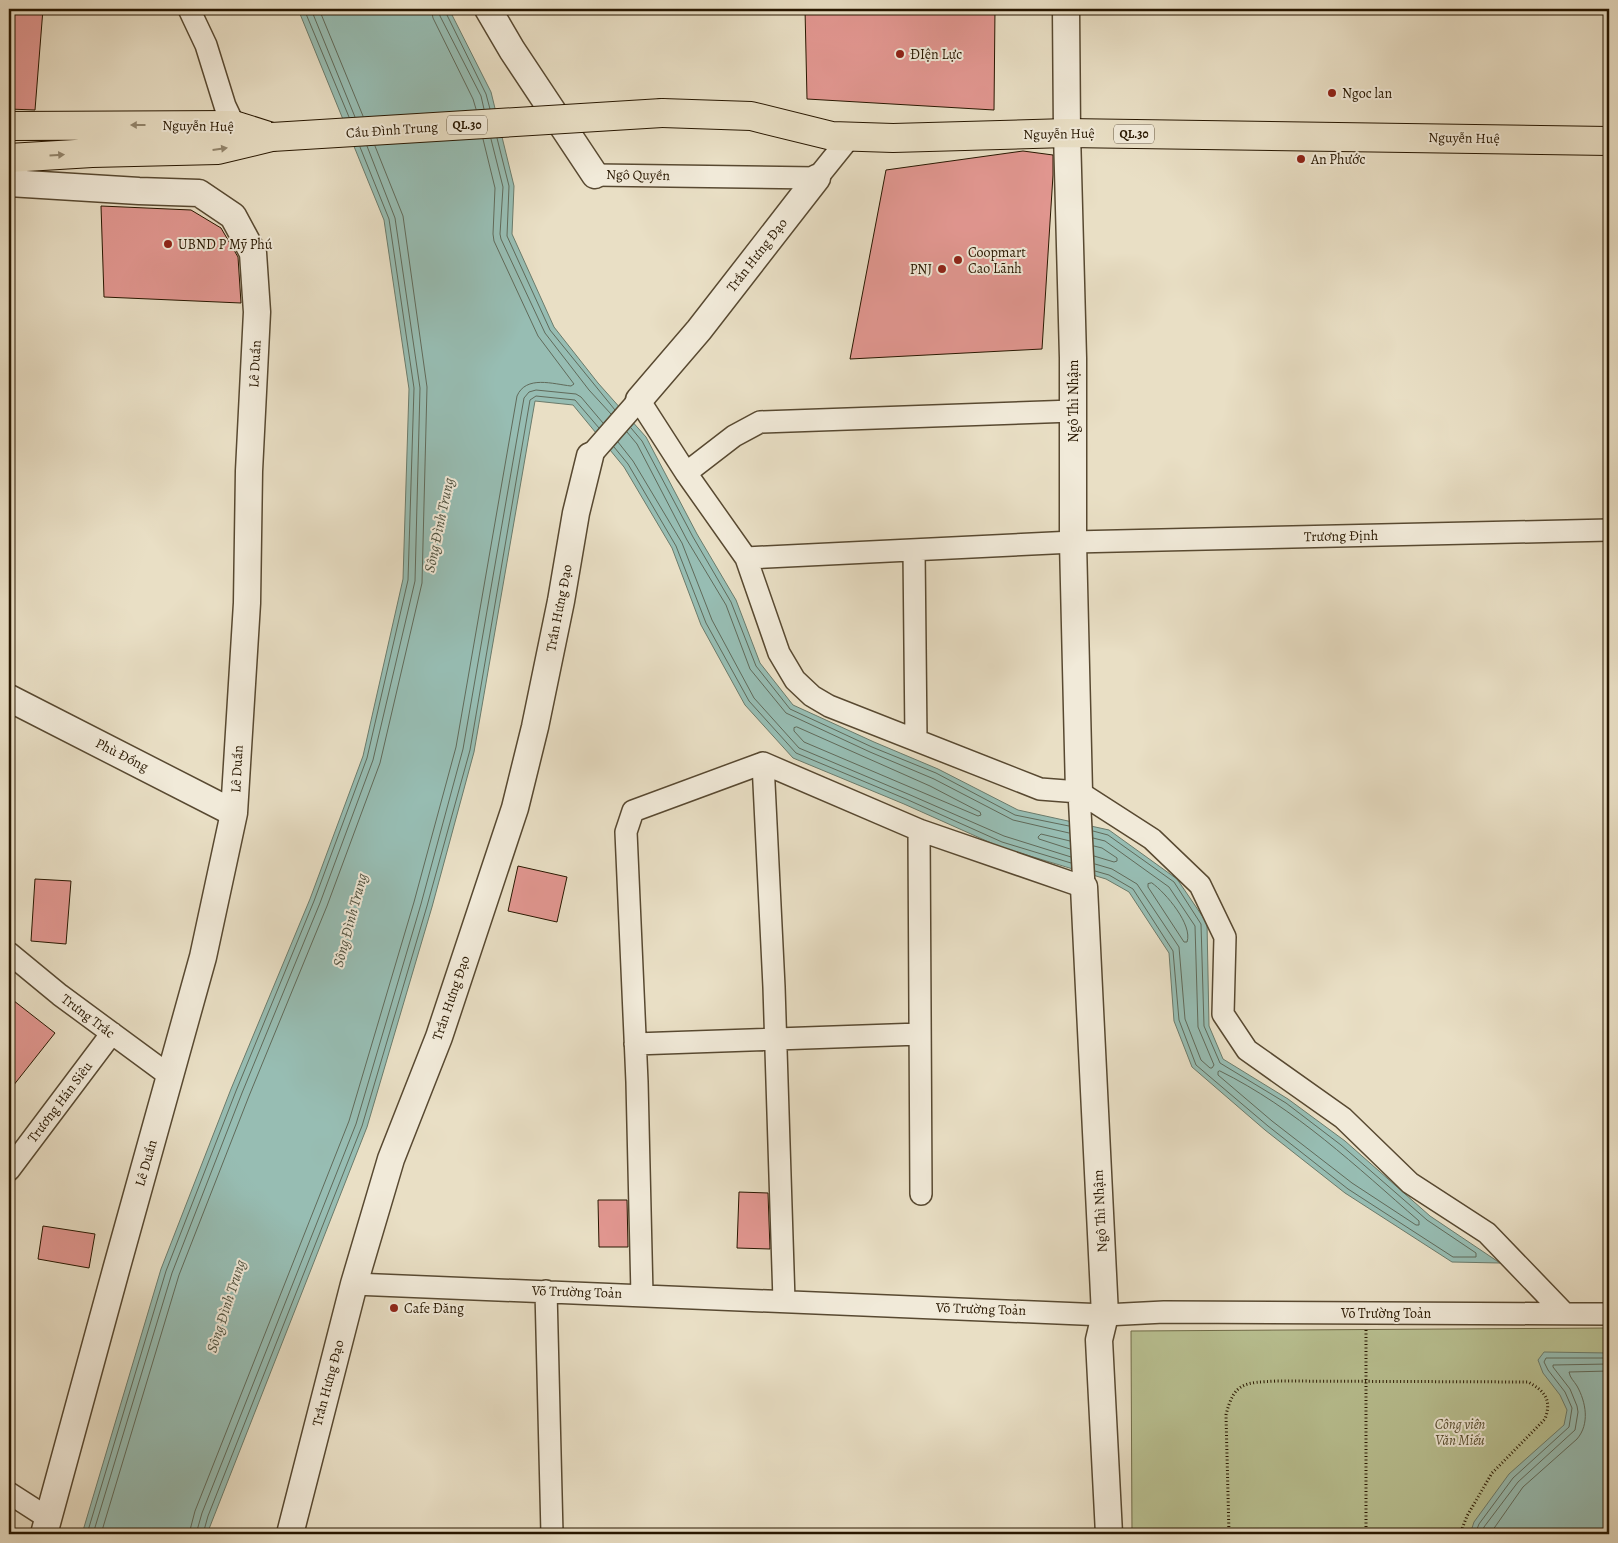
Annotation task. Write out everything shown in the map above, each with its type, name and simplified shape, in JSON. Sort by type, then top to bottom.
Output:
[{"type":"highway","name":"Nguyễn Huệ","points":[[662,113],[751,116],[832,136],[850,137],[893,138],[1067,133],[1609,141]]},
{"type":"highway","name":"Cầu Đình Trung","points":[[272,138],[662,113]]},
{"type":"highway","name":"Nguyễn Huệ","points":[[9,126],[234,125],[272,138]]},
{"type":"highway","name":"Nguyễn Huệ","points":[[9,158],[92,153],[218,150],[272,138]]},
{"type":"street","points":[[189,9],[206,45],[225,106],[234,125]]},
{"type":"street","name":"Ngô Quyền","points":[[488,9],[512,50],[596,174],[818,178]]},
{"type":"street","name":"Ngô Thì Nhậm","points":[[1066,9],[1073,358],[1073,542],[1079,792]]},
{"type":"street","points":[[818,178],[850,137]]},
{"type":"street","name":"Trần Hưng Đạo","points":[[639,400],[699,330],[818,178]]},
{"type":"street","name":"Lê Duẩn","points":[[9,183],[199,193],[233,216],[253,253],[257,312],[249,471],[247,603],[234,812],[204,957],[46,1526]]},
{"type":"street","points":[[590,456],[639,400],[686,473],[746,558],[779,652],[795,680],[812,696],[829,706],[1040,789],[1079,792],[1152,839],[1200,885],[1225,937],[1223,1014],[1247,1050],[1343,1118],[1410,1183],[1487,1233],[1564,1313]]},
{"type":"street","points":[[686,473],[734,436],[760,422],[1073,411]]},
{"type":"street","name":"Trần Hưng Đạo","points":[[290,1534],[354,1284],[392,1159],[439,1037],[515,808],[537,718],[562,601],[576,513],[590,456]]},
{"type":"street","name":"Trương Định","points":[[746,558],[1073,542],[1609,530]]},
{"type":"street","points":[[914,550],[916,740]]},
{"type":"street","name":"Phù Đổng","points":[[9,698],[234,812]]},
{"type":"street","points":[[642,1295],[635,1044],[626,832],[633,811],[763,763],[919,830],[1084,887],[1079,792]]},
{"type":"street","points":[[763,763],[784,1301]]},
{"type":"street","points":[[919,830],[921,1194]]},
{"type":"street","name":"Ngô Thì Nhậm","points":[[1084,887],[1105,1315],[1098,1340],[1109,1534]]},
{"type":"street","name":"Trưng Trắc","points":[[9,953],[60,995],[170,1076]]},
{"type":"street","name":"Trương Hán Siêu","points":[[9,1170],[112,1033]]},
{"type":"street","points":[[635,1044],[920,1034]]},
{"type":"street","name":"Võ Trường Toản","points":[[354,1284],[1105,1315],[1164,1312],[1609,1314]]},
{"type":"street","points":[[546,1291],[552,1534]]},
{"type":"street","points":[[9,1493],[46,1526]]},
{"type":"path","points":[[1366,1313],[1366,1534]]},
{"type":"path","points":[[1229,1534],[1226,1415],[1229,1400],[1236,1391],[1247,1383],[1276,1381],[1528,1382],[1538,1387],[1546,1396],[1549,1408],[1545,1419],[1492,1473],[1467,1516],[1460,1534]]},
{"type":"green space","name":"Công viên Văn Miếu","points":[[1609,1328],[1609,1534],[1132,1534],[1131,1331]]},
{"type":"water","name":"Sông Đình Trung","points":[[298,9],[449,9],[491,92],[514,186],[512,234],[554,327],[598,383],[646,437],[697,534],[736,600],[760,663],[793,705],[938,769],[1018,810],[1109,830],[1177,879],[1207,923],[1209,1026],[1223,1059],[1288,1099],[1345,1141],[1430,1216],[1500,1263],[1452,1262],[1345,1193],[1265,1130],[1192,1067],[1174,1021],[1169,953],[1129,892],[1106,879],[1000,847],[904,804],[793,758],[745,705],[701,625],[672,548],[624,467],[573,405],[535,401],[474,752],[432,907],[367,1127],[207,1534],[82,1534],[161,1269],[231,1089],[310,899],[363,756],[403,579],[409,389],[384,220]]},
{"type":"water","points":[[1544,1352],[1609,1353],[1609,1534],[1470,1534],[1474,1522],[1509,1474],[1564,1425],[1567,1410],[1560,1395],[1543,1373],[1538,1360]]},
{"type":"building","points":[[9,9],[43,9],[35,110],[9,109]]},
{"type":"building","name":"ĐIện Lực","points":[[805,9],[995,9],[994,110],[807,99]]},
{"type":"building","name":"Coopmart Cao Lãnh","points":[[1023,151],[1053,155],[1042,349],[850,359],[886,170]]},
{"type":"building","name":"UBND P Mỹ Phú","points":[[101,206],[191,210],[221,228],[238,257],[241,303],[104,297]]},
{"type":"building","points":[[518,866],[567,877],[557,922],[508,911]]},
{"type":"building","points":[[35,879],[71,881],[66,944],[31,941]]},
{"type":"building","points":[[9,997],[55,1033],[9,1091]]},
{"type":"building","points":[[739,1192],[768,1193],[770,1249],[737,1248]]},
{"type":"building","points":[[598,1200],[627,1200],[628,1247],[599,1247]]},
{"type":"building","points":[[43,1226],[95,1234],[89,1268],[38,1259]]},
{"type":"place","name":"ĐIện Lực","points":[[900,54]]},
{"type":"place","name":"Ngoc lan","points":[[1332,93]]},
{"type":"place","name":"An Phước","points":[[1301,159]]},
{"type":"place","name":"UBND P Mỹ Phú","points":[[168,244]]},
{"type":"place","name":"Coopmart Cao Lãnh","points":[[958,260]]},
{"type":"place","name":"PNJ","points":[[942,269]]},
{"type":"place","name":"Cafe Đăng","points":[[394,1308]]}]
